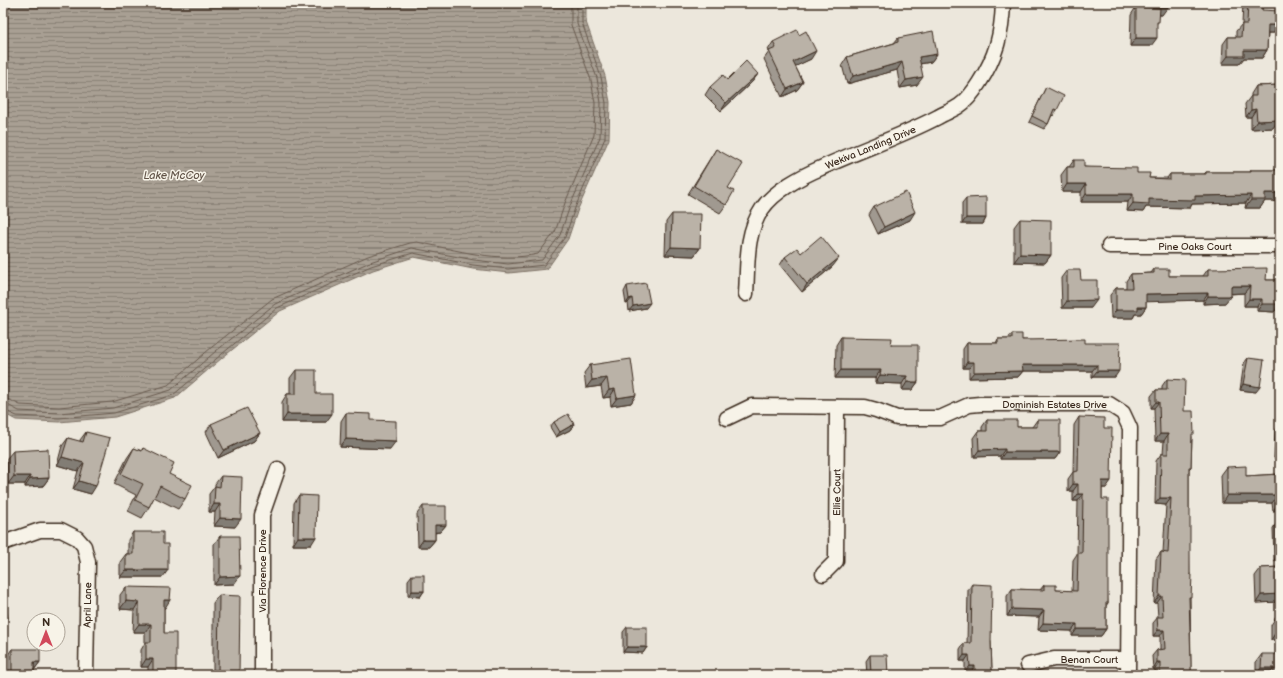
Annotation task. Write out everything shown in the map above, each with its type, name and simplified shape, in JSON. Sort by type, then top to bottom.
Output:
[{"type":"street","name":"Wekiva Landing Drive","points":[[746,294],[748,250],[751,233],[762,209],[779,191],[805,175],[844,157],[917,128],[960,105],[973,93],[990,67],[999,41],[1003,3]]},
{"type":"street","name":"Pine Oaks Court","points":[[1109,246],[1280,246]]},
{"type":"street","name":"Dominish Estates Drive","points":[[727,418],[752,406],[865,407],[897,418],[940,418],[969,405],[980,404],[1109,404],[1123,413],[1130,428],[1128,675]]},
{"type":"street","name":"Ellie Court","points":[[823,574],[836,561],[837,407]]},
{"type":"street","name":"Via Florence Drive","points":[[262,675],[262,515],[278,469]]},
{"type":"street","name":"April Lane","points":[[3,543],[40,530],[61,530],[77,538],[84,546],[88,562],[86,675]]},
{"type":"street","name":"Benan Court","points":[[1028,665],[1054,659],[1128,659]]},
{"type":"water","name":"Lake McCoy","points":[[3,3],[586,3],[586,22],[605,76],[610,102],[609,139],[578,209],[568,239],[547,269],[509,273],[473,269],[414,257],[373,270],[280,311],[175,398],[115,417],[59,422],[16,420],[3,413]]},
{"type":"building","points":[[1153,3],[1168,3],[1168,7],[1153,7]]},
{"type":"building","points":[[1248,3],[1262,3],[1262,10],[1280,11],[1280,25],[1268,25],[1267,50],[1244,50],[1244,56],[1228,56],[1228,37],[1241,37],[1242,24],[1247,24]]},
{"type":"building","points":[[1136,7],[1160,8],[1159,22],[1157,22],[1157,38],[1136,38]]},
{"type":"building","points":[[797,30],[799,35],[806,31],[816,51],[793,62],[803,82],[787,89],[769,51],[776,48],[773,42]]},
{"type":"building","points":[[933,31],[937,54],[919,57],[923,77],[906,80],[902,62],[853,76],[847,57],[898,42],[898,38]]},
{"type":"building","points":[[746,61],[758,74],[726,103],[710,87],[723,75],[727,80]]},
{"type":"building","points":[[1280,85],[1279,120],[1257,121],[1256,109],[1251,110],[1251,96],[1256,96],[1256,86]]},
{"type":"building","points":[[1046,87],[1064,96],[1057,110],[1054,109],[1048,124],[1032,116]]},
{"type":"building","points":[[716,149],[743,164],[728,188],[734,191],[726,205],[694,186]]},
{"type":"building","points":[[1074,160],[1084,160],[1084,167],[1137,168],[1137,173],[1150,173],[1149,178],[1170,179],[1170,174],[1206,174],[1206,172],[1251,172],[1251,170],[1280,170],[1280,193],[1265,193],[1265,200],[1251,200],[1251,195],[1195,196],[1195,200],[1149,199],[1149,204],[1133,203],[1133,194],[1086,194],[1086,184],[1067,184],[1067,167],[1074,167]]},
{"type":"building","points":[[906,192],[915,212],[884,227],[874,207]]},
{"type":"building","points":[[986,197],[986,218],[966,218],[966,198]]},
{"type":"building","points":[[672,214],[701,214],[700,248],[671,247]]},
{"type":"building","points":[[1020,219],[1051,220],[1051,255],[1020,254]]},
{"type":"building","points":[[821,236],[839,258],[807,284],[785,257],[797,248],[801,253]]},
{"type":"building","points":[[1267,268],[1266,280],[1280,280],[1280,304],[1262,304],[1262,299],[1249,299],[1250,286],[1231,286],[1231,296],[1208,296],[1208,293],[1146,294],[1146,307],[1138,307],[1138,310],[1116,310],[1116,288],[1132,288],[1131,274],[1154,273],[1154,269],[1169,269],[1169,276],[1208,276],[1208,269]]},
{"type":"building","points":[[1067,270],[1080,270],[1081,280],[1097,280],[1097,300],[1067,301]]},
{"type":"building","points":[[646,283],[650,303],[633,306],[632,298],[629,299],[627,286]]},
{"type":"building","points":[[1012,334],[1022,334],[1022,340],[1085,339],[1085,343],[1120,343],[1119,371],[1097,371],[1097,365],[1022,365],[1023,371],[974,372],[974,362],[967,362],[967,343],[998,343],[998,339],[1012,339]]},
{"type":"building","points":[[841,337],[892,338],[891,345],[918,345],[918,382],[907,382],[907,376],[880,375],[881,370],[841,370]]},
{"type":"building","points":[[1248,358],[1264,360],[1260,387],[1243,384]]},
{"type":"building","points":[[631,359],[636,395],[617,398],[615,389],[609,390],[607,378],[592,380],[590,365]]},
{"type":"building","points":[[296,370],[316,370],[316,394],[332,394],[332,414],[287,414],[287,394],[296,394]]},
{"type":"building","points":[[1167,379],[1185,380],[1184,411],[1193,411],[1194,434],[1192,434],[1191,467],[1189,467],[1190,574],[1192,575],[1191,597],[1189,597],[1191,675],[1160,675],[1160,662],[1157,662],[1157,650],[1165,649],[1164,630],[1158,630],[1157,617],[1163,617],[1162,596],[1159,596],[1161,552],[1168,553],[1171,498],[1160,498],[1161,454],[1168,454],[1168,434],[1160,434],[1159,402],[1156,402],[1156,390],[1167,390]]},
{"type":"building","points":[[247,408],[260,433],[224,450],[211,424]]},
{"type":"building","points":[[346,413],[371,414],[371,420],[396,421],[396,441],[346,439]]},
{"type":"building","points":[[568,414],[574,424],[560,432],[554,422]]},
{"type":"building","points":[[1079,417],[1104,418],[1104,428],[1112,428],[1111,481],[1102,481],[1102,499],[1108,499],[1108,603],[1106,603],[1106,629],[1077,629],[1077,624],[1043,623],[1044,610],[1012,609],[1012,589],[1044,590],[1044,585],[1056,585],[1056,590],[1077,591],[1078,553],[1082,553],[1083,494],[1078,494],[1078,484],[1073,484],[1073,472],[1078,471]]},
{"type":"building","points":[[987,420],[1017,420],[1017,427],[1037,427],[1037,420],[1060,420],[1060,452],[1005,452],[1005,449],[979,450],[978,431],[987,431]]},
{"type":"building","points":[[86,432],[110,438],[96,486],[79,481],[84,463],[62,457],[68,438],[83,442]]},
{"type":"building","points":[[134,448],[142,451],[143,448],[174,463],[169,474],[192,485],[185,499],[160,486],[149,507],[135,500],[143,484],[121,474]]},
{"type":"building","points":[[48,449],[49,478],[30,479],[30,476],[14,476],[13,451]]},
{"type":"building","points":[[1246,466],[1246,476],[1280,474],[1280,503],[1278,503],[1278,495],[1227,495],[1227,467]]},
{"type":"building","points":[[221,476],[242,477],[241,519],[220,518],[220,504],[214,504],[215,486],[220,487]]},
{"type":"building","points":[[299,495],[317,496],[316,537],[298,537]]},
{"type":"building","points":[[423,506],[446,506],[446,525],[435,525],[435,540],[423,540]]},
{"type":"building","points":[[1277,523],[1280,523],[1280,555],[1278,555]]},
{"type":"building","points":[[133,532],[163,532],[163,544],[168,544],[168,570],[126,570],[126,554],[133,554]]},
{"type":"building","points":[[220,536],[239,536],[240,576],[220,577]]},
{"type":"building","points":[[1280,567],[1280,594],[1261,595],[1261,568]]},
{"type":"building","points":[[412,575],[424,575],[424,591],[412,591]]},
{"type":"building","points":[[972,584],[992,585],[992,671],[1003,671],[1003,675],[975,675],[975,666],[970,666],[969,655],[964,655],[964,643],[971,643]]},
{"type":"building","points":[[126,587],[171,588],[170,600],[164,600],[164,633],[176,633],[176,675],[153,675],[153,659],[146,659],[146,642],[151,642],[151,624],[139,624],[139,602],[126,601]]},
{"type":"building","points":[[219,595],[240,596],[239,675],[218,675]]},
{"type":"building","points":[[3,599],[8,618],[3,619]]},
{"type":"building","points":[[1276,617],[1280,617],[1280,632],[1276,632]]},
{"type":"building","points":[[627,627],[647,627],[647,647],[627,647]]},
{"type":"building","points":[[12,649],[26,649],[26,652],[40,652],[40,662],[34,662],[34,675],[12,675]]},
{"type":"building","points":[[1262,654],[1280,654],[1280,675],[1274,675],[1274,668],[1261,668]]},
{"type":"building","points":[[870,655],[887,655],[888,675],[871,675]]},
{"type":"building","points":[[1077,672],[1102,672],[1102,675],[1077,675]]}]
